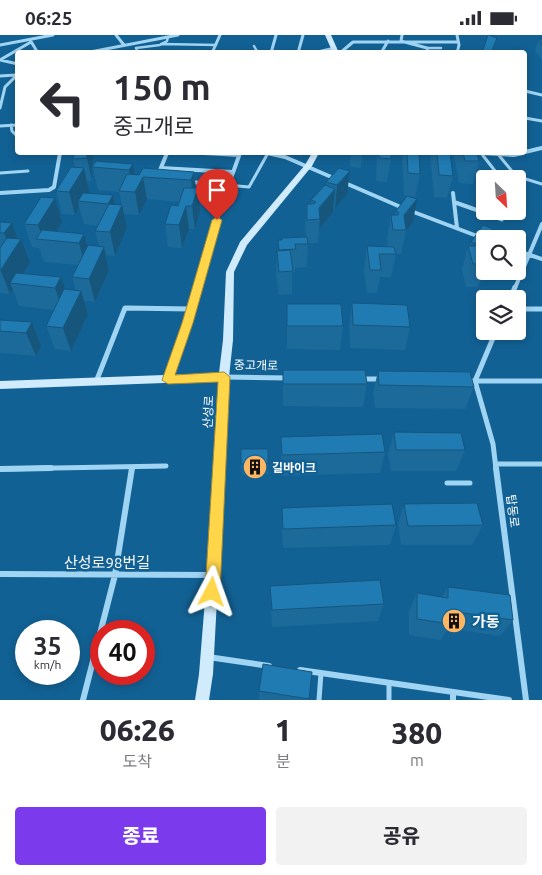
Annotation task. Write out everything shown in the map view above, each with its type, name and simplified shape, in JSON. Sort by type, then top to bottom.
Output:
[{"type":"street","points":[[16,50],[34,37],[53,35]]},
{"type":"street","points":[[116,35],[123,45],[123,50]]},
{"type":"street","points":[[99,50],[178,35]]},
{"type":"street","points":[[214,50],[220,35]]},
{"type":"street","points":[[271,50],[276,35]]},
{"type":"street","points":[[299,50],[303,35]]},
{"type":"street","points":[[328,35],[336,50]]},
{"type":"street","points":[[353,42],[354,35]]},
{"type":"street","points":[[401,41],[402,35]]},
{"type":"street","points":[[457,35],[457,50]]},
{"type":"street","points":[[0,45],[30,41]]},
{"type":"street","points":[[30,41],[36,50]]},
{"type":"street","points":[[384,50],[388,41]]},
{"type":"street","points":[[401,41],[426,48]]},
{"type":"street","points":[[339,50],[353,42],[458,42]]},
{"type":"street","points":[[0,60],[15,50]]},
{"type":"street","points":[[0,60],[15,63]]},
{"type":"street","points":[[0,76],[15,74]]},
{"type":"street","points":[[0,108],[5,87],[15,76]]},
{"type":"street","points":[[0,87],[5,87]]},
{"type":"street","points":[[527,91],[542,95]]},
{"type":"street","points":[[527,118],[542,121]]},
{"type":"street","points":[[11,125],[12,131],[15,134]]},
{"type":"street","points":[[0,126],[15,125]]},
{"type":"street","points":[[527,151],[542,148]]},
{"type":"street","points":[[0,193],[49,191],[54,187],[60,155]]},
{"type":"street","points":[[165,180],[156,180],[166,155]]},
{"type":"street","points":[[168,380],[227,185],[239,155]]},
{"type":"street","points":[[276,155],[308,166],[476,235]]},
{"type":"street","name":"산성로","points":[[202,700],[213,575],[224,377],[228,340],[230,272],[243,244],[308,166],[314,155]]},
{"type":"street","points":[[161,168],[232,172]]},
{"type":"street","points":[[183,182],[227,185]]},
{"type":"street","points":[[453,193],[457,228]]},
{"type":"street","points":[[454,202],[476,209]]},
{"type":"street","points":[[514,290],[542,225]]},
{"type":"street","points":[[528,255],[542,259]]},
{"type":"street","points":[[96,382],[125,308],[191,309]]},
{"type":"street","points":[[526,309],[542,309]]},
{"type":"street","points":[[475,381],[492,340]]},
{"type":"street","name":"중고개로","points":[[0,385],[224,377],[292,378]]},
{"type":"street","points":[[350,379],[389,379]]},
{"type":"street","points":[[465,381],[542,381]]},
{"type":"street","name":"탑동로","points":[[475,381],[493,444],[526,700]]},
{"type":"street","points":[[496,464],[542,464]]},
{"type":"street","points":[[83,700],[115,575],[132,467]]},
{"type":"street","points":[[0,469],[166,467]]},
{"type":"street","name":"산성로98번길","points":[[0,574],[213,575]]},
{"type":"street","points":[[207,657],[274,667]]},
{"type":"street","points":[[293,669],[390,683],[453,696],[510,700]]},
{"type":"lane","points":[[161,44],[167,41],[169,36]]},
{"type":"lane","points":[[137,50],[136,48],[161,44],[216,45]]},
{"type":"lane","points":[[254,46],[256,50]]},
{"type":"lane","points":[[426,48],[441,49]]},
{"type":"lane","points":[[227,185],[248,187],[267,155]]},
{"type":"lane","points":[[483,155],[495,170]]},
{"type":"lane","points":[[499,155],[516,176],[542,184]]},
{"type":"lane","points":[[0,173],[28,171]]},
{"type":"lane","points":[[447,483],[470,483]]},
{"type":"lane","points":[[319,700],[321,673]]},
{"type":"lane","points":[[389,700],[390,683]]},
{"type":"building","points":[[488,35],[497,38],[492,50],[483,50]]},
{"type":"building","points":[[74,155],[87,155],[87,158],[73,159]]},
{"type":"building","points":[[379,155],[391,155],[391,159],[379,158]]},
{"type":"building","points":[[407,155],[419,155],[420,174],[408,173]]},
{"type":"building","points":[[437,155],[450,155],[453,176],[439,175]]},
{"type":"building","points":[[464,155],[478,155],[479,161],[465,161]]},
{"type":"building","points":[[96,161],[133,164],[129,170],[92,167]]},
{"type":"building","points":[[71,167],[84,168],[69,192],[56,191]]},
{"type":"building","points":[[143,168],[194,172],[191,180],[143,177],[135,192],[119,191],[127,174],[139,175]]},
{"type":"building","points":[[339,168],[350,171],[337,185],[326,182]]},
{"type":"building","points":[[325,185],[335,189],[319,208],[320,219],[307,220],[307,204],[316,202],[311,200]]},
{"type":"building","points":[[184,188],[198,188],[192,206],[186,206],[179,225],[165,224],[171,205],[178,206]]},
{"type":"building","points":[[83,193],[113,195],[108,204],[78,201]]},
{"type":"building","points":[[407,196],[417,199],[404,215],[406,230],[393,230],[391,215],[398,215],[399,213],[396,211]]},
{"type":"building","points":[[41,197],[55,198],[38,225],[24,224]]},
{"type":"building","points":[[109,204],[122,205],[110,232],[95,231]]},
{"type":"building","points":[[0,222],[12,223],[4,233],[0,233]]},
{"type":"building","points":[[483,225],[493,229],[492,230],[479,230]]},
{"type":"building","points":[[42,230],[84,234],[79,243],[36,239]]},
{"type":"building","points":[[476,235],[476,244],[471,242]]},
{"type":"building","points":[[307,237],[308,244],[295,244],[296,249],[279,250],[278,240],[282,240],[282,238]]},
{"type":"building","points":[[7,238],[21,239],[0,271],[0,248]]},
{"type":"building","points":[[476,244],[476,264],[473,264],[468,246],[475,246]]},
{"type":"building","points":[[88,245],[104,247],[89,279],[72,277]]},
{"type":"building","points":[[367,246],[394,247],[396,254],[379,254],[381,270],[370,270]]},
{"type":"building","points":[[290,250],[293,271],[279,272],[277,251]]},
{"type":"building","points":[[16,273],[61,277],[55,288],[10,283]]},
{"type":"building","points":[[64,289],[81,291],[63,328],[46,326]]},
{"type":"building","points":[[352,303],[407,305],[410,327],[353,325]]},
{"type":"building","points":[[287,304],[341,304],[343,326],[287,326]]},
{"type":"building","points":[[0,320],[32,322],[26,333],[0,331]]},
{"type":"building","points":[[283,370],[365,370],[367,384],[283,384]]},
{"type":"building","points":[[378,371],[470,372],[474,387],[379,385]]},
{"type":"building","points":[[394,432],[461,433],[465,450],[396,450]]},
{"type":"building","points":[[382,434],[385,452],[282,455],[281,437]]},
{"type":"building","points":[[241,449],[268,449],[268,463],[241,464]]},
{"type":"building","points":[[477,503],[483,525],[408,526],[404,504]]},
{"type":"building","points":[[392,504],[396,525],[283,529],[282,508]]},
{"type":"building","points":[[380,580],[384,604],[272,610],[270,586]]},
{"type":"building","points":[[448,587],[510,595],[513,620],[450,611],[450,624],[417,619],[417,593],[448,598]]},
{"type":"building","points":[[263,664],[312,672],[309,699],[259,691]]},
{"type":"place","name":"길바이크","points":[[255,467]]},
{"type":"place","name":"가동","points":[[454,621]]},
{"type":"route","points":[[212,592],[224,377],[168,380],[217,220]]}]
